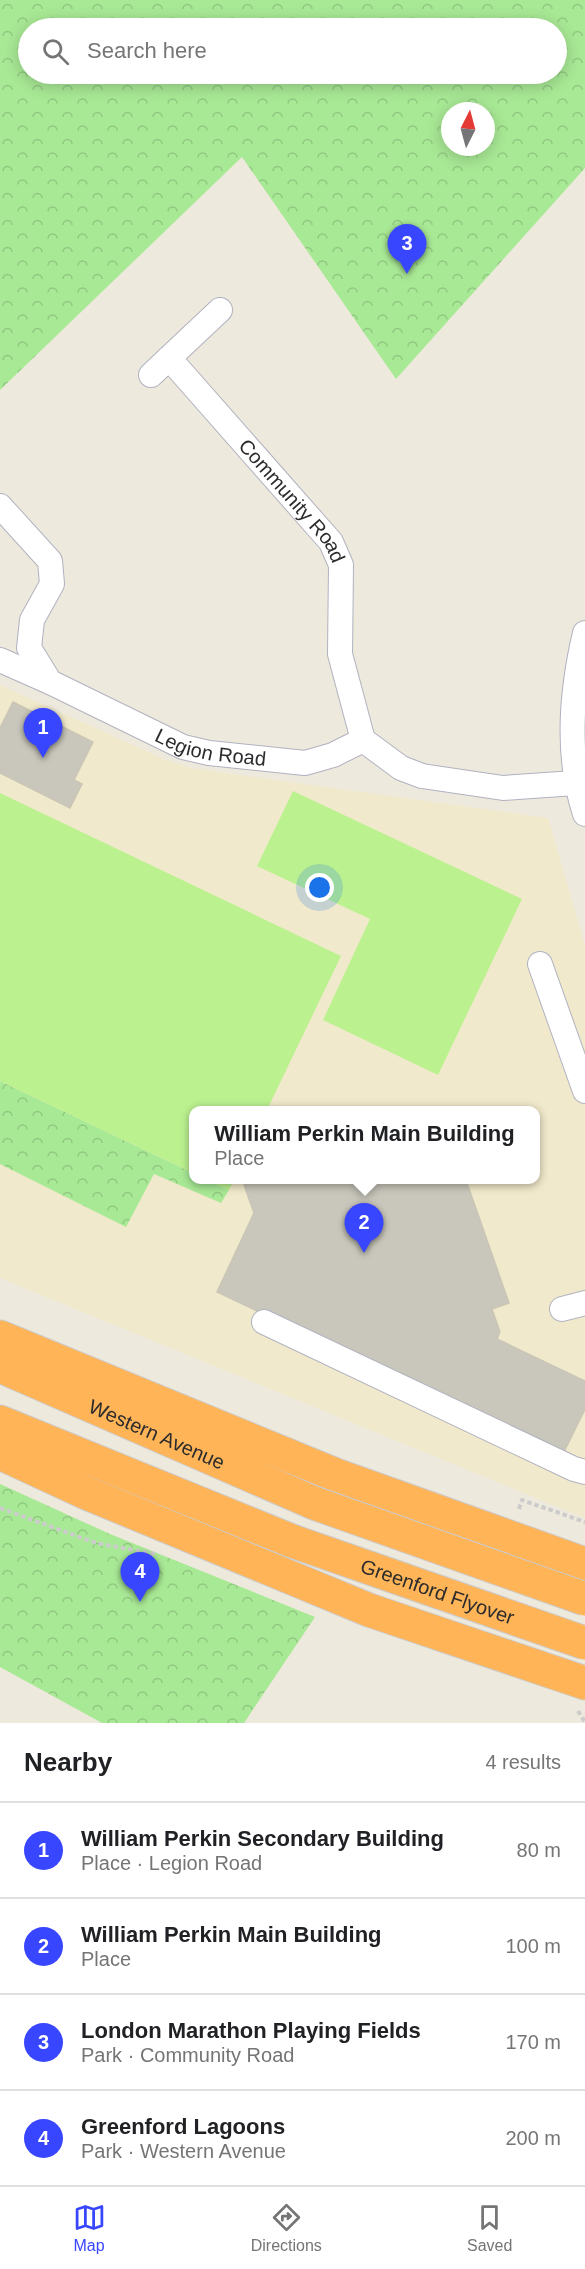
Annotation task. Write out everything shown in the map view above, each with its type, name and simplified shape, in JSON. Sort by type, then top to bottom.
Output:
[{"type":"highway","points":[[0,1338],[336,1475],[585,1564]]},
{"type":"highway","name":"Western Avenue","points":[[0,1366],[314,1503],[585,1599]]},
{"type":"highway","name":"Greenford Flyover","points":[[0,1422],[292,1541],[585,1643]]},
{"type":"highway","points":[[0,1453],[84,1492],[369,1610],[585,1683]]},
{"type":"street","points":[[151,375],[220,310]]},
{"type":"street","name":"Community Road","points":[[169,358],[331,542],[341,565],[340,654],[363,740]]},
{"type":"street","points":[[0,506],[50,561],[52,584],[32,620],[29,648],[50,682]]},
{"type":"street","points":[[585,633],[577,668],[573,722],[575,783],[585,814]]},
{"type":"street","name":"Legion Road","points":[[0,660],[183,747],[209,753],[305,763],[333,755],[363,740]]},
{"type":"street","points":[[363,740],[401,768],[422,776],[503,788],[575,783]]},
{"type":"street","points":[[540,964],[585,1091]]},
{"type":"street","points":[[562,1309],[585,1303]]},
{"type":"street","points":[[264,1322],[563,1464],[585,1472]]},
{"type":"path","points":[[530,1513],[519,1509],[522,1500],[585,1522]]},
{"type":"path","points":[[0,1508],[96,1542],[163,1556]]},
{"type":"shaded area","points":[[0,685],[166,760],[190,768],[548,818],[585,946],[585,1518],[0,1278]]},
{"type":"green space","points":[[0,0],[585,0],[585,168],[396,379],[242,157],[0,390]]},
{"type":"green space","points":[[293,791],[522,899],[438,1075],[323,1020],[370,919],[257,866]]},
{"type":"green space","points":[[0,793],[341,956],[269,1106],[189,1106],[189,1171],[0,1081]]},
{"type":"green space","points":[[0,1081],[189,1171],[189,1184],[216,1184],[229,1190],[221,1203],[154,1174],[126,1227],[0,1164]]},
{"type":"green space","points":[[216,1184],[232,1184],[229,1190]]},
{"type":"green space","points":[[0,1484],[110,1534],[315,1617],[244,1723],[102,1723],[0,1667]]},
{"type":"building","points":[[13,702],[93,742],[74,780],[82,784],[70,808],[0,773],[0,728]]},
{"type":"building","points":[[467,1184],[509,1303],[492,1309],[500,1332],[497,1339],[585,1381],[585,1409],[562,1456],[217,1292],[254,1213],[244,1185]]},
{"type":"place","name":"London Marathon Playing Fields","points":[[407,274]]},
{"type":"place","name":"William Perkin Secondary Building","points":[[43,758]]},
{"type":"place","name":"William Perkin Main Building","points":[[364,1253]]},
{"type":"place","name":"Greenford Lagoons","points":[[140,1602]]}]
